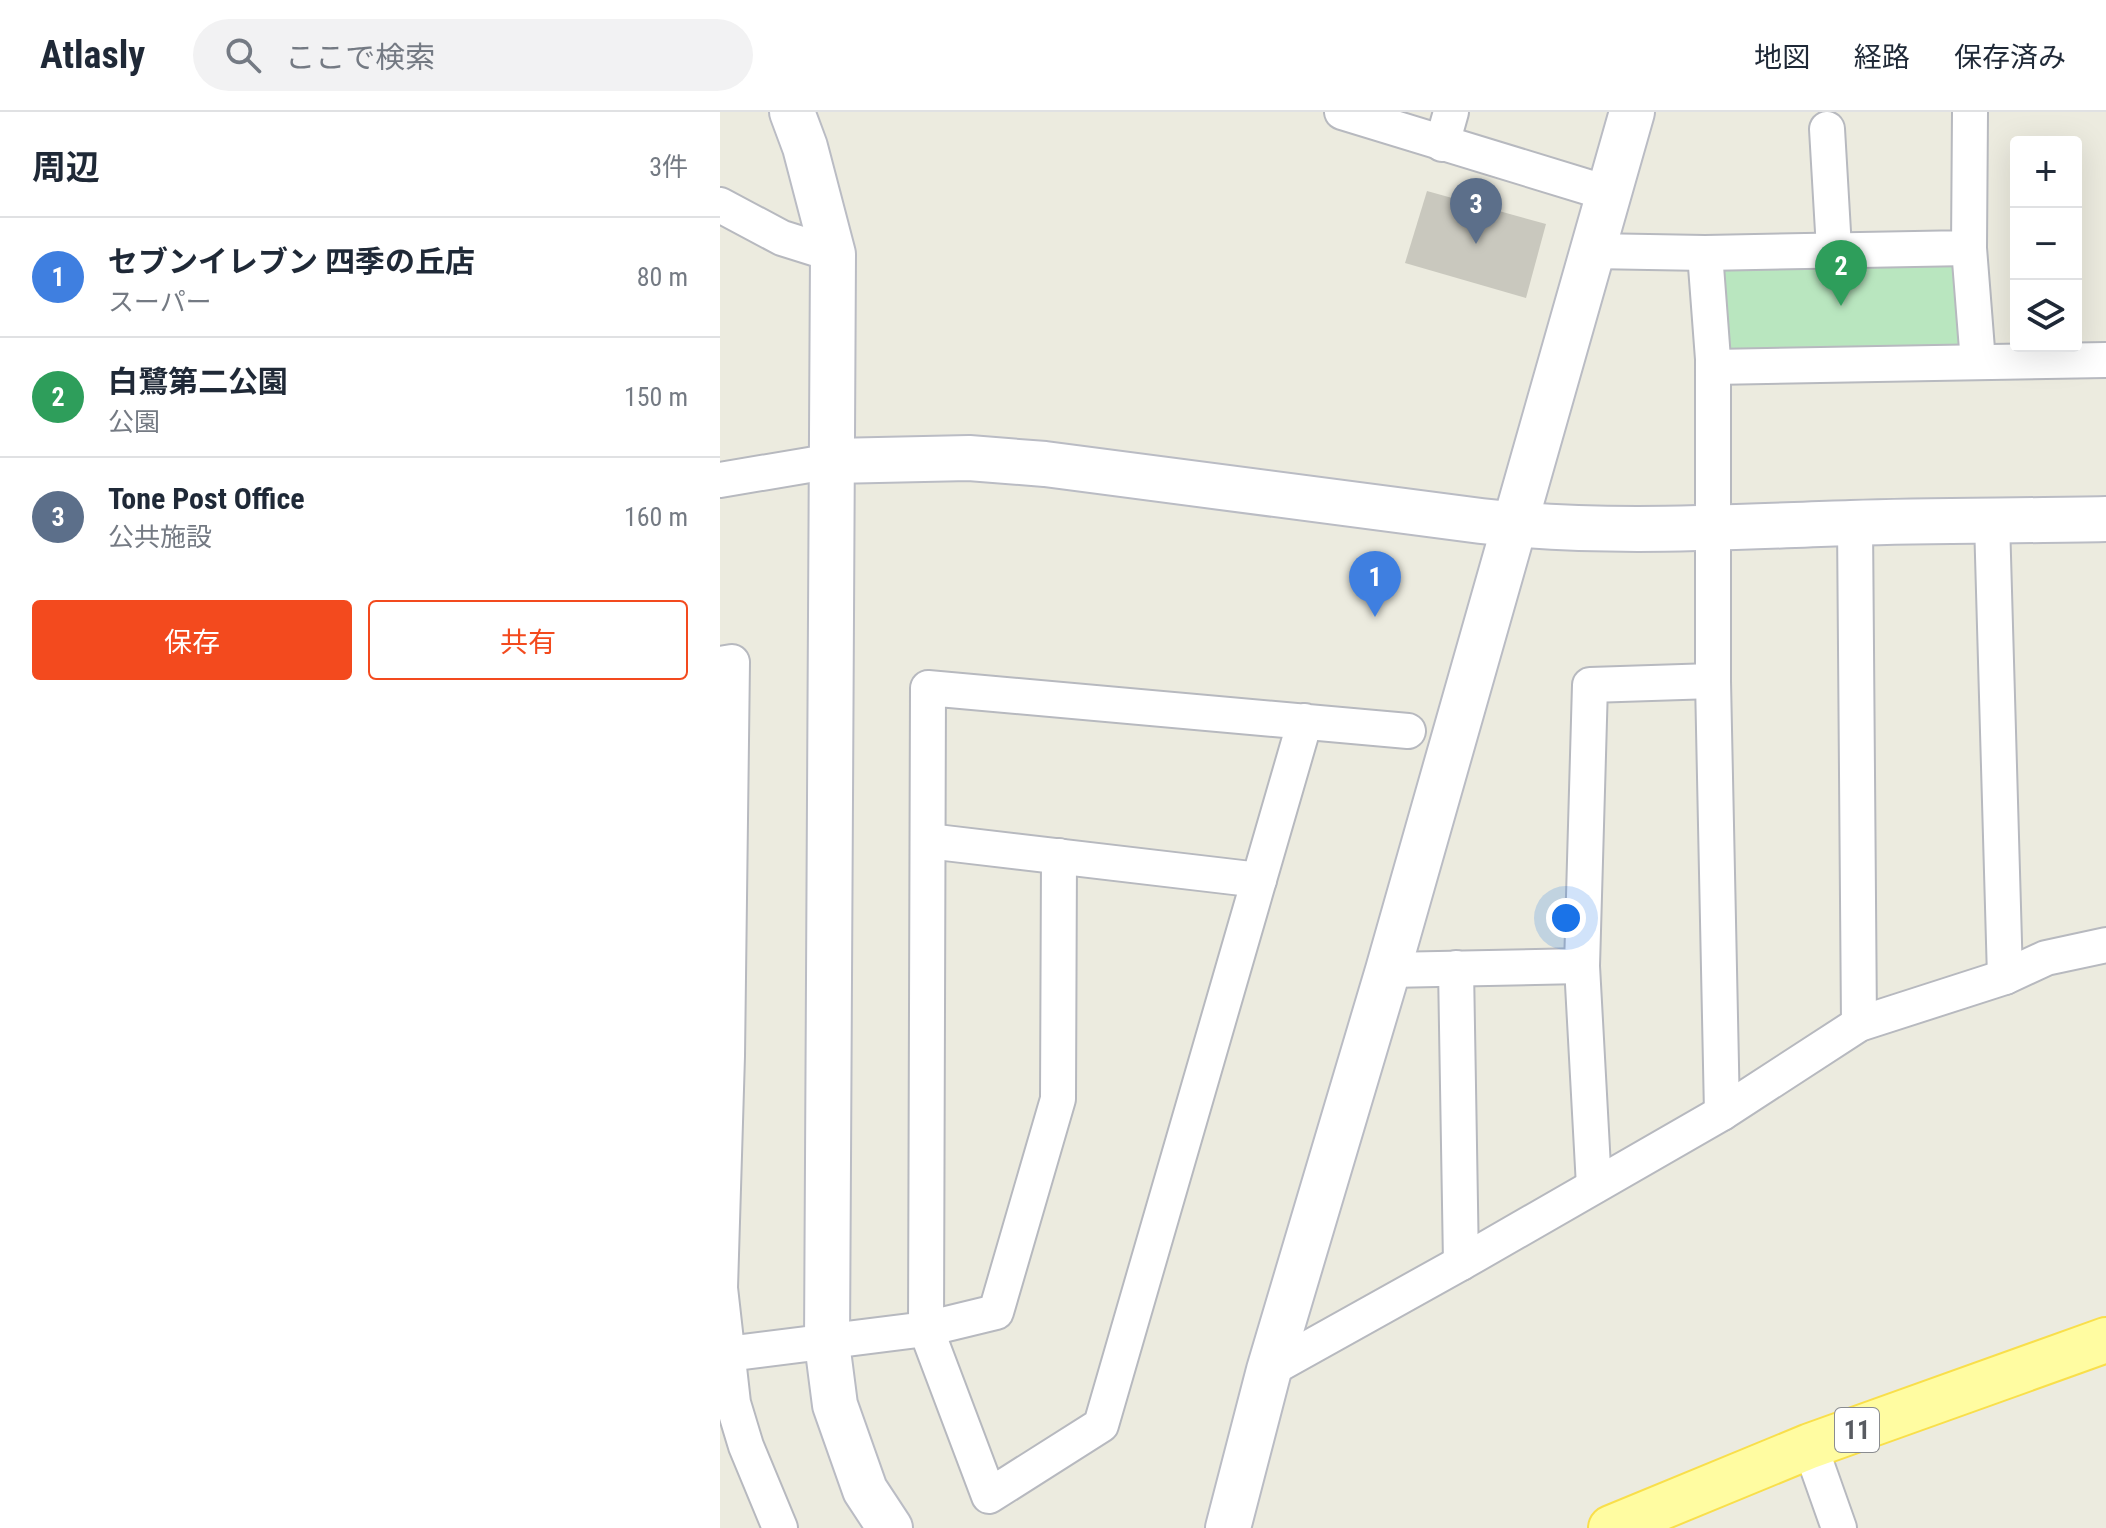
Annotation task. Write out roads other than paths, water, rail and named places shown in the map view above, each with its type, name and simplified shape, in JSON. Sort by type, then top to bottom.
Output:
[{"type":"main road","name":"11","points":[[1611,1528],[1810,1446],[2106,1340]]},
{"type":"street","points":[[792,112],[805,147],[833,254],[827,1343],[835,1405],[865,1490],[890,1528]]},
{"type":"street","points":[[1342,112],[1447,128],[1607,193]]},
{"type":"street","points":[[1228,1528],[1269,1370],[1517,525],[1632,112]]},
{"type":"street","points":[[1970,112],[1969,248],[1978,362]]},
{"type":"street","points":[[1827,129],[1834,249]]},
{"type":"street","points":[[720,205],[782,238],[833,254]]},
{"type":"street","points":[[1592,251],[1705,253],[1969,248]]},
{"type":"street","points":[[1705,253],[1713,367],[1713,681],[1722,1113]]},
{"type":"street","points":[[1713,367],[2106,360]]},
{"type":"street","points":[[720,480],[833,461],[969,458],[1045,464],[1553,528],[1713,529],[2106,519]]},
{"type":"street","points":[[1992,521],[2005,977]]},
{"type":"street","points":[[1855,523],[1859,1024]]},
{"type":"street","points":[[720,664],[732,662],[725,822],[720,1288],[724,1354],[733,1403],[746,1446],[780,1528]]},
{"type":"street","points":[[1594,1186],[1582,966],[1590,685],[1713,681]]},
{"type":"street","points":[[1305,721],[1101,1425],[989,1496],[926,1329],[928,688],[1305,721],[1408,731]]},
{"type":"street","points":[[928,841],[1259,880]]},
{"type":"street","points":[[724,1354],[926,1329],[996,1312],[1058,1099],[1059,856]]},
{"type":"street","points":[[1269,1370],[1722,1113],[1859,1024],[2005,977],[2046,958],[2106,945]]},
{"type":"street","points":[[1388,970],[1582,966]]},
{"type":"street","points":[[1456,968],[1461,1263]]},
{"type":"street","points":[[1810,1446],[1839,1528]]},
{"type":"place","name":"Tone Post Office","points":[[1476,244]]},
{"type":"place","name":"白鷺第二公園","points":[[1841,306]]},
{"type":"place","name":"セブンイレブン 四季の丘店","points":[[1375,617]]}]
